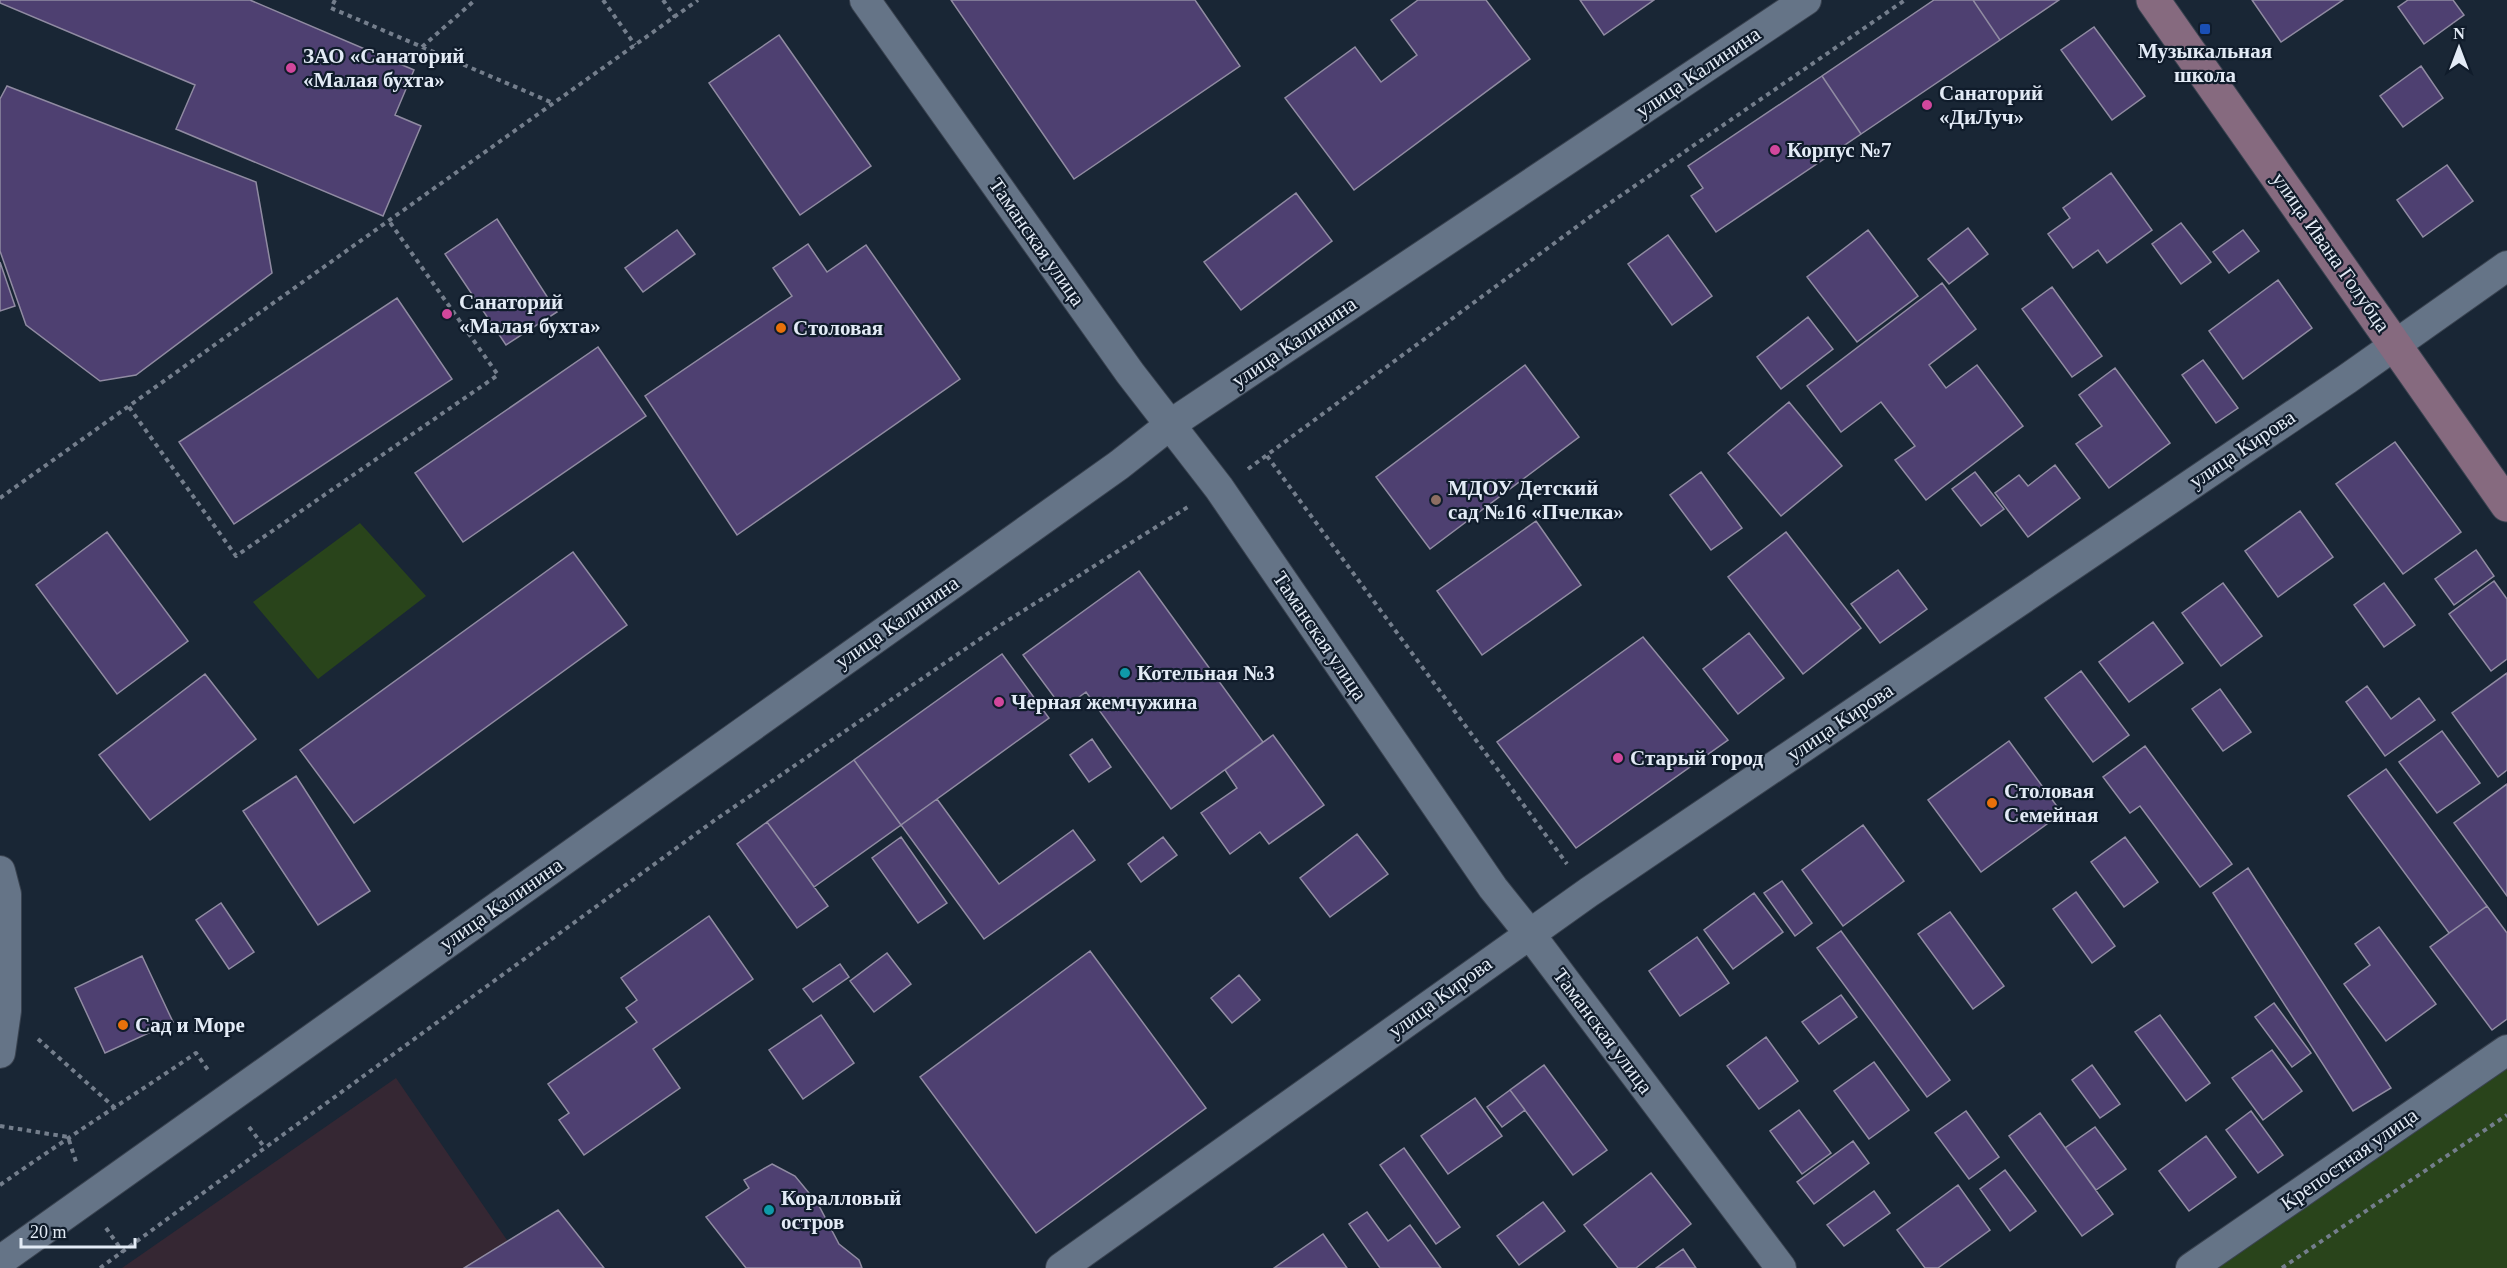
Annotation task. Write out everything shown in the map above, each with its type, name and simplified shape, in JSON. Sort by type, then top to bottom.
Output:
[{"type":"street","name":"Таманская улица","points":[[865,0],[1130,373],[1219,488],[1493,888],[1781,1268]]},
{"type":"street","name":"улица Калинина","points":[[0,1261],[1119,465],[1171,424],[1806,0]]},
{"type":"street","name":"улица Ивана Голубца","points":[[2152,0],[2396,344],[2507,506]]},
{"type":"street","name":"улица Кирова","points":[[1061,1268],[1529,933],[2396,344],[2507,266]]},
{"type":"street","points":[[0,871],[6,894],[6,1011],[0,1053]]},
{"type":"street","name":"Крепостная улица","points":[[2191,1268],[2507,1050]]},
{"type":"path","points":[[335,0],[331,8],[554,103]]},
{"type":"path","points":[[422,47],[475,0]]},
{"type":"path","points":[[603,0],[635,45]]},
{"type":"path","points":[[663,0],[675,17]]},
{"type":"path","points":[[0,498],[698,0]]},
{"type":"path","points":[[100,1268],[715,820],[999,627],[1267,456],[1594,214],[1905,0]]},
{"type":"path","points":[[129,407],[236,556],[498,375],[389,221]]},
{"type":"path","points":[[1267,456],[1570,867]]},
{"type":"path","points":[[6,1011],[115,1108]]},
{"type":"path","points":[[0,1185],[68,1137],[196,1053]]},
{"type":"path","points":[[2282,1268],[2507,1115]]},
{"type":"shaded area","points":[[396,1078],[526,1268],[122,1268]]},
{"type":"green space","points":[[360,523],[426,596],[318,679],[253,602]]},
{"type":"green space","points":[[2507,1065],[2507,1268],[2209,1268]]},
{"type":"building","points":[[0,0],[250,0],[414,70],[395,115],[421,126],[383,216],[176,129],[195,85],[0,3]]},
{"type":"building","points":[[951,0],[1195,0],[1240,66],[1074,179]]},
{"type":"building","points":[[1418,0],[1486,0],[1530,59],[1354,190],[1285,98],[1355,47],[1381,82],[1417,55],[1391,20]]},
{"type":"building","points":[[1580,0],[1654,0],[1604,35]]},
{"type":"building","name":"Корпус №7","points":[[1934,0],[1973,0],[2000,40],[1861,134],[1822,76]]},
{"type":"building","points":[[1973,0],[2059,0],[2000,40]]},
{"type":"building","points":[[2252,0],[2343,0],[2281,42]]},
{"type":"building","points":[[2408,0],[2453,0],[2464,15],[2424,44],[2398,7]]},
{"type":"building","points":[[2094,27],[2145,96],[2112,120],[2061,50]]},
{"type":"building","points":[[779,35],[871,166],[800,215],[709,83]]},
{"type":"building","points":[[2421,66],[2443,98],[2403,127],[2380,96]]},
{"type":"building","name":"Корпус №7","points":[[1822,76],[1861,134],[1716,232],[1691,196],[1703,188],[1688,166]]},
{"type":"building","points":[[7,86],[256,182],[272,273],[136,375],[100,381],[26,325],[0,251],[0,99]]},
{"type":"building","points":[[2447,165],[2473,201],[2423,237],[2397,200]]},
{"type":"building","points":[[2111,173],[2152,230],[2107,263],[2098,250],[2073,268],[2048,234],[2070,218],[2063,208]]},
{"type":"building","points":[[1296,193],[1332,241],[1241,310],[1204,262]]},
{"type":"building","points":[[497,219],[557,312],[506,345],[445,254]]},
{"type":"building","points":[[2181,223],[2211,262],[2181,284],[2152,244]]},
{"type":"building","points":[[1968,228],[1988,254],[1949,284],[1928,259]]},
{"type":"building","points":[[677,230],[695,254],[643,292],[625,268]]},
{"type":"building","points":[[1868,230],[1918,296],[1857,342],[1807,277]]},
{"type":"building","points":[[2243,230],[2259,251],[2229,273],[2213,252]]},
{"type":"building","points":[[1668,235],[1712,296],[1672,325],[1628,264]]},
{"type":"building","points":[[808,244],[827,272],[866,245],[960,379],[737,535],[645,396],[792,296],[773,268]]},
{"type":"building","points":[[0,262],[15,306],[0,311]]},
{"type":"building","points":[[2278,280],[2312,328],[2243,379],[2209,331]]},
{"type":"building","points":[[1942,283],[1976,329],[1929,365],[1946,388],[1977,365],[2023,426],[1926,500],[1895,460],[1915,446],[1881,402],[1841,432],[1807,386]]},
{"type":"building","points":[[2052,287],[2102,356],[2072,377],[2022,309]]},
{"type":"building","points":[[397,298],[452,379],[234,524],[179,442]]},
{"type":"building","points":[[1808,317],[1833,349],[1781,389],[1757,357]]},
{"type":"building","points":[[598,347],[646,416],[463,542],[415,473]]},
{"type":"building","points":[[2203,360],[2238,408],[2216,423],[2182,375]]},
{"type":"building","name":"МДОУ Детский сад №16 «Пчелка»","points":[[1525,365],[1579,437],[1430,549],[1376,477]]},
{"type":"building","points":[[2115,368],[2170,443],[2109,488],[2076,444],[2102,426],[2079,395]]},
{"type":"building","points":[[1789,402],[1842,466],[1781,516],[1728,453]]},
{"type":"building","points":[[2395,442],[2461,532],[2403,574],[2336,484]]},
{"type":"building","points":[[2055,465],[2080,498],[2028,537],[1995,493],[2019,475],[2028,486]]},
{"type":"building","points":[[1701,472],[1742,528],[1711,550],[1670,495]]},
{"type":"building","points":[[1975,472],[2004,509],[1981,526],[1952,489]]},
{"type":"building","points":[[2300,511],[2333,557],[2278,597],[2245,551]]},
{"type":"building","points":[[1536,521],[1581,585],[1482,655],[1437,591]]},
{"type":"building","points":[[107,532],[188,641],[117,694],[36,585]]},
{"type":"building","points":[[1786,532],[1861,628],[1803,674],[1728,577]]},
{"type":"building","points":[[2476,550],[2494,576],[2454,605],[2435,579]]},
{"type":"building","points":[[573,552],[627,625],[354,823],[300,750]]},
{"type":"building","points":[[1898,570],[1927,609],[1880,643],[1851,604]]},
{"type":"building","name":"Котельная №3","points":[[1139,571],[1263,742],[1171,809],[1086,692],[1063,709],[1023,655]]},
{"type":"building","points":[[2494,581],[2507,599],[2507,659],[2491,671],[2449,614]]},
{"type":"building","points":[[2223,583],[2262,636],[2221,666],[2182,613]]},
{"type":"building","points":[[2384,583],[2415,625],[2384,647],[2354,605]]},
{"type":"building","points":[[2153,622],[2183,663],[2129,702],[2099,662]]},
{"type":"building","points":[[1749,633],[1784,678],[1738,714],[1703,669]]},
{"type":"building","points":[[1643,637],[1728,740],[1576,848],[1497,742]]},
{"type":"building","points":[[1002,654],[1049,718],[901,825],[854,760]]},
{"type":"building","points":[[2081,671],[2129,735],[2093,762],[2045,698]]},
{"type":"building","points":[[2507,673],[2507,770],[2498,777],[2452,713]]},
{"type":"building","points":[[205,674],[256,739],[150,820],[99,755]]},
{"type":"building","points":[[2367,686],[2391,719],[2419,698],[2435,720],[2385,756],[2346,702]]},
{"type":"building","points":[[2220,689],[2251,732],[2223,751],[2192,709]]},
{"type":"building","points":[[2442,731],[2480,783],[2437,813],[2399,762]]},
{"type":"building","points":[[1273,735],[1324,805],[1269,844],[1260,832],[1230,854],[1201,813],[1237,788],[1225,770]]},
{"type":"building","points":[[1092,739],[1111,767],[1089,782],[1070,755]]},
{"type":"building","points":[[2009,741],[2062,813],[1981,872],[1928,800]]},
{"type":"building","points":[[2145,746],[2232,864],[2200,887],[2140,806],[2130,813],[2103,777]]},
{"type":"building","points":[[854,760],[901,825],[814,887],[767,822]]},
{"type":"building","points":[[2386,769],[2487,906],[2449,933],[2348,796]]},
{"type":"building","points":[[296,776],[370,891],[318,925],[243,811]]},
{"type":"building","points":[[2507,784],[2507,896],[2454,823]]},
{"type":"building","points":[[937,799],[999,884],[1073,830],[1095,860],[984,939],[901,825]]},
{"type":"building","points":[[767,822],[828,906],[797,928],[737,844]]},
{"type":"building","points":[[1863,825],[1904,881],[1843,926],[1802,870]]},
{"type":"building","points":[[1357,834],[1388,874],[1330,917],[1300,878]]},
{"type":"building","points":[[901,837],[947,903],[918,923],[872,858]]},
{"type":"building","points":[[1163,837],[1177,855],[1141,882],[1128,864]]},
{"type":"building","points":[[2125,837],[2158,882],[2124,907],[2091,862]]},
{"type":"building","points":[[2248,868],[2391,1088],[2353,1111],[2213,893]]},
{"type":"building","points":[[1782,881],[1812,923],[1795,936],[1764,893]]},
{"type":"building","points":[[2076,892],[2115,946],[2092,963],[2053,909]]},
{"type":"building","points":[[1754,893],[1783,932],[1733,969],[1704,930]]},
{"type":"building","points":[[221,903],[254,952],[229,969],[196,920]]},
{"type":"building","points":[[2487,906],[2507,933],[2507,1019],[2492,1030],[2430,947]]},
{"type":"building","points":[[1950,912],[2004,986],[1973,1009],[1918,934]]},
{"type":"building","points":[[709,916],[753,979],[653,1049],[680,1088],[584,1155],[559,1120],[569,1113],[548,1084],[637,1022],[626,1008],[637,1000],[621,978]]},
{"type":"building","points":[[2379,927],[2436,1004],[2386,1041],[2344,984],[2370,965],[2355,944]]},
{"type":"building","points":[[1841,931],[1950,1080],[1927,1097],[1817,948]]},
{"type":"building","points":[[1697,937],[1729,983],[1680,1016],[1649,971]]},
{"type":"building","points":[[1090,951],[1206,1108],[1036,1233],[920,1077]]},
{"type":"building","points":[[887,953],[911,984],[874,1012],[850,981]]},
{"type":"building","points":[[142,956],[173,1022],[105,1053],[75,988]]},
{"type":"building","points":[[840,964],[849,977],[813,1002],[803,989]]},
{"type":"building","points":[[1239,975],[1260,1000],[1232,1023],[1211,998]]},
{"type":"building","points":[[1841,995],[1857,1017],[1819,1044],[1802,1022]]},
{"type":"building","points":[[2274,1003],[2311,1053],[2292,1067],[2255,1017]]},
{"type":"building","points":[[821,1015],[854,1063],[803,1099],[769,1050]]},
{"type":"building","points":[[2160,1015],[2210,1083],[2186,1101],[2135,1032]]},
{"type":"building","points":[[1766,1037],[1798,1081],[1759,1109],[1727,1066]]},
{"type":"building","points":[[2272,1050],[2302,1091],[2263,1120],[2232,1078]]},
{"type":"building","points":[[1874,1062],[1909,1110],[1869,1139],[1834,1091]]},
{"type":"building","points":[[1544,1065],[1607,1150],[1573,1175],[1510,1090]]},
{"type":"building","points":[[2092,1065],[2120,1104],[2100,1118],[2072,1080]]},
{"type":"building","points":[[1510,1090],[1525,1110],[1502,1127],[1487,1107]]},
{"type":"building","points":[[1475,1098],[1502,1136],[1448,1174],[1421,1136]]},
{"type":"building","points":[[1799,1110],[1831,1153],[1802,1174],[1770,1131]]},
{"type":"building","points":[[1966,1111],[1999,1157],[1969,1179],[1935,1133]]},
{"type":"building","points":[[2251,1111],[2283,1155],[2258,1173],[2226,1130]]},
{"type":"building","points":[[2040,1113],[2113,1214],[2082,1236],[2009,1136]]},
{"type":"building","points":[[2095,1127],[2126,1169],[2096,1190],[2065,1148]]},
{"type":"building","points":[[2206,1136],[2236,1177],[2189,1211],[2159,1171]]},
{"type":"building","points":[[1853,1141],[1869,1163],[1814,1204],[1797,1182]]},
{"type":"building","points":[[1404,1148],[1460,1227],[1436,1244],[1380,1165]]},
{"type":"building","name":"Коралловый остров","points":[[772,1164],[795,1176],[818,1204],[839,1244],[859,1260],[862,1268],[746,1268],[706,1217],[749,1188],[744,1180]]},
{"type":"building","points":[[2005,1170],[2036,1211],[2010,1231],[1980,1189]]},
{"type":"building","points":[[1651,1173],[1691,1224],[1636,1268],[1618,1268],[1584,1225]]},
{"type":"building","points":[[1958,1185],[1990,1230],[1938,1268],[1925,1268],[1897,1230]]},
{"type":"building","points":[[1874,1191],[1890,1213],[1844,1246],[1827,1225]]},
{"type":"building","points":[[1543,1202],[1565,1231],[1519,1265],[1497,1236]]},
{"type":"building","points":[[558,1210],[604,1268],[464,1268]]},
{"type":"building","points":[[1367,1212],[1388,1241],[1410,1225],[1441,1268],[1380,1268],[1349,1224]]},
{"type":"building","points":[[1323,1234],[1347,1268],[1274,1268]]},
{"type":"building","points":[[1683,1249],[1696,1268],[1656,1268]]},
{"type":"place","name":"Музыкальная школа","points":[[2205,29]]},
{"type":"place","name":"ЗАО «Санаторий «Малая бухта»","points":[[291,68]]},
{"type":"place","name":"Санаторий «ДиЛуч»","points":[[1927,105]]},
{"type":"place","name":"Корпус №7","points":[[1775,150]]},
{"type":"place","name":"Санаторий «Малая бухта»","points":[[447,314]]},
{"type":"place","name":"Столовая","points":[[781,328]]},
{"type":"place","name":"МДОУ Детский сад №16 «Пчелка»","points":[[1436,500]]},
{"type":"place","name":"Котельная №3","points":[[1125,673]]},
{"type":"place","name":"Черная жемчужина","points":[[999,702]]},
{"type":"place","name":"Старый город","points":[[1618,758]]},
{"type":"place","name":"Столовая Семейная","points":[[1992,803]]},
{"type":"place","name":"Сад и Море","points":[[123,1025]]},
{"type":"place","name":"Коралловый остров","points":[[769,1210]]}]
